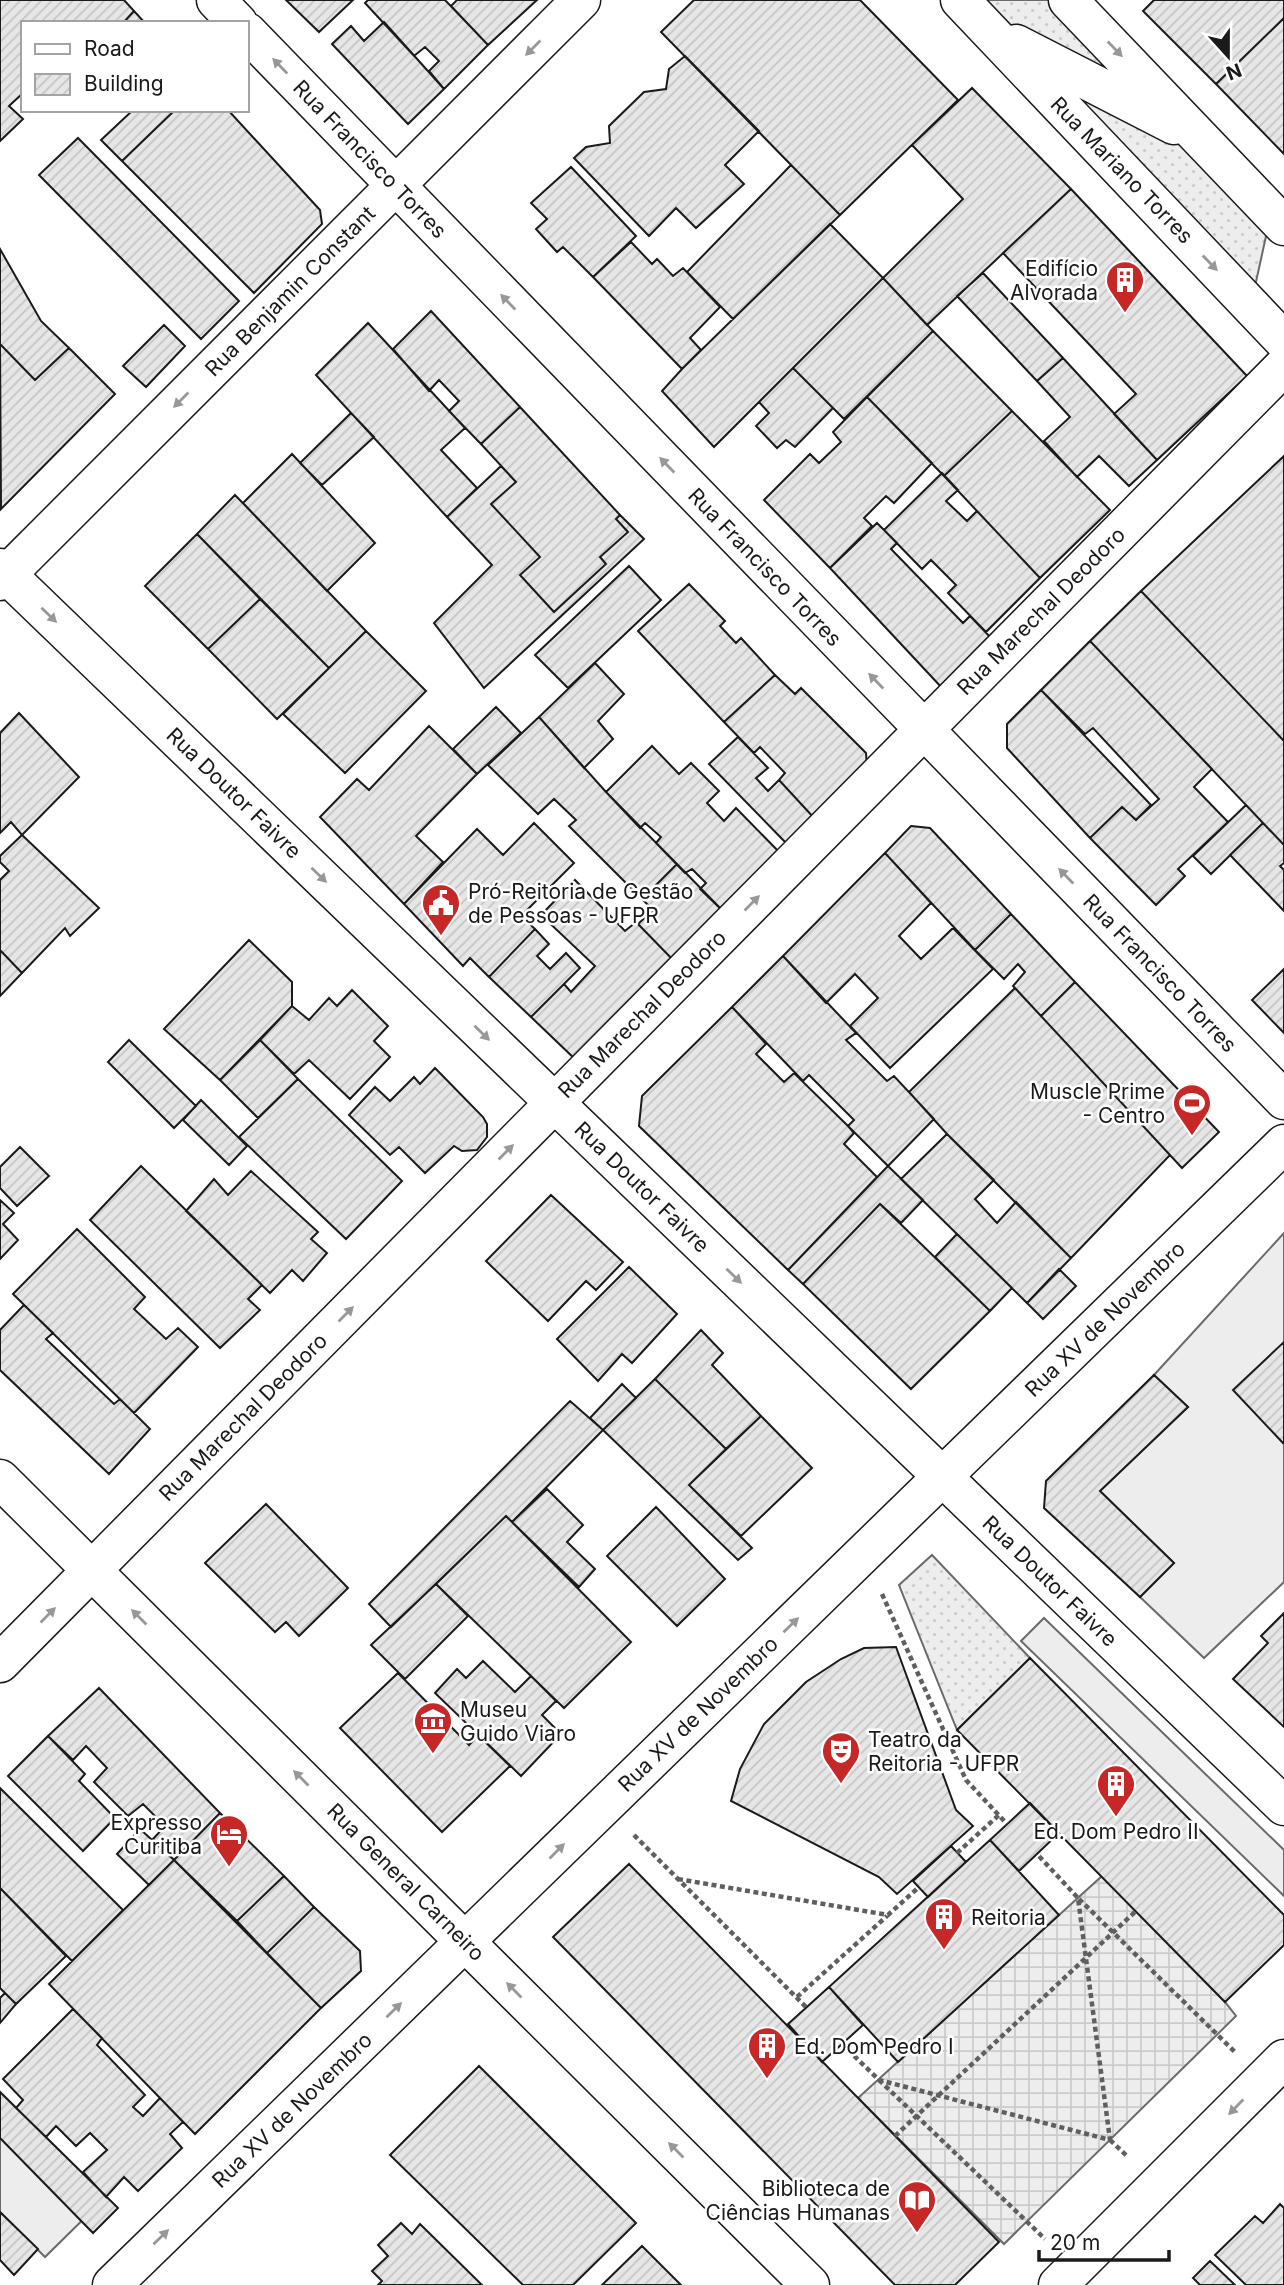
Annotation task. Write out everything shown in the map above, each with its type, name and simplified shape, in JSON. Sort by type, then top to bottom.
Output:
[{"type":"street","points":[[216,0],[236,21]]},
{"type":"street","name":"Rua Benjamin Constant","points":[[2,574],[581,0]]},
{"type":"street","name":"Rua Mariano Torres","points":[[960,0],[1284,341]]},
{"type":"street","points":[[1068,0],[1284,226]]},
{"type":"street","points":[[989,30],[1200,139]]},
{"type":"street","name":"Rua Francisco Torres","points":[[248,33],[1284,1100]]},
{"type":"street","name":"Rua Marechal Deodoro","points":[[0,1663],[1284,366]]},
{"type":"street","name":"Rua Doutor Faivre","points":[[2,574],[1284,1806]]},
{"type":"street","name":"Rua XV de Novembro","points":[[112,2285],[1284,1144]]},
{"type":"street","name":"Rua General Carneiro","points":[[0,1479],[810,2285]]},
{"type":"street","points":[[1067,2276],[1274,2069]]},
{"type":"path","points":[[864,1554],[966,1780],[1007,1824]]},
{"type":"path","points":[[604,1805],[807,2008]]},
{"type":"path","points":[[957,1853],[999,1815]]},
{"type":"path","points":[[1037,1854],[1112,1933],[1274,2069]]},
{"type":"path","points":[[677,1879],[888,1915]]},
{"type":"path","points":[[797,1997],[919,1887]]},
{"type":"path","points":[[878,2080],[1110,2140],[1078,1899]]},
{"type":"path","points":[[895,2136],[1136,1911]]},
{"type":"path","points":[[842,2044],[916,2117],[1067,2276]]},
{"type":"shaded area","points":[[976,0],[1058,0],[1156,106],[994,21]]},
{"type":"shaded area","points":[[1040,68],[1192,145],[1268,227],[1254,291]]},
{"type":"shaded area","points":[[1284,1233],[1284,1582],[1204,1658],[1140,1597],[1174,1563],[1100,1491],[1188,1407],[1154,1375]]},
{"type":"shaded area","points":[[932,1555],[1030,1658],[957,1730],[899,1585]]},
{"type":"shaded area","points":[[1044,1618],[1284,1850],[1284,1896],[1021,1641]]},
{"type":"shaded area","points":[[1102,1876],[1236,2016],[1004,2244],[858,2098]]},
{"type":"shaded area","points":[[0,2092],[106,2197],[45,2257],[0,2212]]},
{"type":"building","points":[[0,0],[124,0],[134,11],[125,21],[21,21],[21,95],[9,106],[23,119],[0,141]]},
{"type":"building","points":[[286,0],[353,0],[319,32]]},
{"type":"building","points":[[368,0],[445,0],[488,45],[444,89],[429,71],[439,61],[425,47],[414,56],[365,3]]},
{"type":"building","points":[[457,0],[537,0],[488,45],[451,6]]},
{"type":"building","points":[[694,0],[860,0],[958,100],[840,215],[661,32]]},
{"type":"building","points":[[1154,0],[1284,0],[1284,18],[1216,84],[1143,11]]},
{"type":"building","points":[[134,11],[143,21],[125,21]]},
{"type":"building","points":[[1284,18],[1284,154],[1216,84]]},
{"type":"building","points":[[384,22],[444,89],[408,124],[332,44],[351,26],[364,41]]},
{"type":"building","points":[[685,56],[759,131],[725,165],[744,184],[696,228],[676,208],[649,236],[574,158],[586,147],[610,143],[609,126],[644,92],[666,89],[669,69]]},
{"type":"building","points":[[972,88],[1071,189],[927,325],[883,278],[963,199],[912,145]]},
{"type":"building","points":[[131,112],[173,112],[122,161],[101,140]]},
{"type":"building","points":[[173,112],[230,112],[320,210],[322,224],[254,293],[122,161]]},
{"type":"building","points":[[78,138],[239,301],[201,339],[39,175]]},
{"type":"building","points":[[791,165],[840,215],[733,319],[687,272]]},
{"type":"building","points":[[571,167],[636,236],[593,277],[563,247],[557,252],[536,229],[547,219],[531,203]]},
{"type":"building","name":"Edifício Alvorada","points":[[1071,189],[1247,376],[1157,460],[1114,414],[1136,394],[1003,253]]},
{"type":"building","points":[[830,224],[883,278],[714,447],[662,391]]},
{"type":"building","points":[[631,242],[652,264],[657,259],[673,276],[683,268],[720,307],[690,338],[701,350],[682,369],[593,277]]},
{"type":"building","points":[[0,249],[41,321],[69,348],[35,380],[0,344]]},
{"type":"building","points":[[983,273],[1063,358],[1037,381],[957,296]]},
{"type":"building","points":[[883,278],[933,331],[844,419],[793,368]]},
{"type":"building","points":[[431,311],[520,407],[481,444],[449,411],[459,401],[439,380],[429,391],[393,349]]},
{"type":"building","points":[[368,323],[465,428],[441,450],[477,488],[447,517],[316,375]]},
{"type":"building","points":[[164,325],[185,346],[146,387],[123,366]]},
{"type":"building","points":[[933,331],[1012,411],[944,476],[867,397]]},
{"type":"building","points":[[0,344],[35,380],[69,348],[115,394],[1,509]]},
{"type":"building","points":[[1063,358],[1157,460],[1129,486],[1099,456],[1077,477],[1044,441],[1070,417],[1037,381]]},
{"type":"building","points":[[793,368],[833,408],[795,447],[786,440],[777,448],[756,426],[769,413],[759,402]]},
{"type":"building","points":[[867,397],[932,463],[894,503],[886,496],[864,518],[872,526],[830,568],[764,500],[810,454],[819,463],[841,442],[833,432]]},
{"type":"building","points":[[520,407],[620,515],[616,519],[628,532],[600,557],[606,564],[554,612],[520,575],[540,557],[491,504],[516,482],[481,444]]},
{"type":"building","points":[[1012,411],[1110,510],[1040,578],[944,476]]},
{"type":"building","points":[[351,413],[374,437],[322,485],[300,463]]},
{"type":"building","points":[[292,454],[375,543],[327,591],[243,503]]},
{"type":"building","points":[[1284,456],[1284,741],[1141,591]]},
{"type":"building","points":[[501,466],[516,482],[491,504],[540,557],[520,575],[554,612],[606,564],[600,557],[628,532],[616,519],[620,515],[644,539],[484,688],[434,623],[492,565],[447,517]]},
{"type":"building","points":[[942,473],[958,490],[946,501],[967,521],[977,511],[1040,578],[986,632],[948,593],[956,585],[931,560],[922,569],[884,530]]},
{"type":"building","points":[[235,495],[366,631],[329,668],[197,534]]},
{"type":"building","points":[[877,523],[897,543],[891,549],[963,623],[970,616],[993,640],[943,689],[830,568]]},
{"type":"building","points":[[197,534],[260,599],[208,649],[145,586]]},
{"type":"building","points":[[629,566],[661,600],[568,688],[535,655]]},
{"type":"building","points":[[689,584],[725,621],[720,626],[736,643],[741,638],[775,675],[724,722],[638,631]]},
{"type":"building","points":[[1141,591],[1284,741],[1284,845],[1090,641]]},
{"type":"building","points":[[260,599],[329,668],[277,719],[208,649]]},
{"type":"building","points":[[366,631],[426,691],[345,773],[283,714]]},
{"type":"building","points":[[1090,641],[1212,769],[1194,787],[1228,822],[1178,869],[1185,876],[1156,905],[1090,838],[1122,807],[1136,820],[1159,799],[1093,728],[1085,734],[1041,690]]},
{"type":"building","points":[[595,663],[624,694],[598,721],[613,739],[584,768],[539,717]]},
{"type":"building","points":[[775,675],[795,694],[801,688],[866,753],[867,767],[815,819],[779,780],[785,773],[760,747],[754,753],[724,722]]},
{"type":"building","points":[[1041,690],[1151,805],[1136,820],[1122,807],[1090,838],[1007,748],[1007,724]]},
{"type":"building","points":[[496,707],[521,733],[477,774],[453,749]]},
{"type":"building","points":[[19,713],[79,777],[22,835],[11,822],[0,833],[0,733]]},
{"type":"building","points":[[539,717],[606,792],[677,864],[642,899],[569,826],[576,820],[554,799],[538,814],[488,765]]},
{"type":"building","points":[[429,726],[477,774],[416,836],[443,862],[404,904],[320,817],[357,779],[369,790]]},
{"type":"building","points":[[738,737],[768,768],[756,778],[768,791],[779,780],[815,819],[788,845],[709,764]]},
{"type":"building","points":[[652,746],[679,774],[691,763],[719,791],[707,803],[724,821],[736,808],[783,856],[725,913],[700,889],[706,883],[692,869],[685,873],[656,843],[661,837],[645,823],[640,828],[606,792]]},
{"type":"building","points":[[1246,805],[1263,823],[1211,874],[1193,856]]},
{"type":"building","points":[[534,823],[574,863],[521,916],[535,929],[489,977],[470,958],[463,966],[404,904],[477,829],[503,855]]},
{"type":"building","points":[[1263,823],[1284,845],[1284,863],[1280,866],[1284,870],[1284,911],[1230,855]]},
{"type":"building","points":[[911,826],[930,828],[1011,914],[975,950],[885,853]]},
{"type":"building","points":[[22,835],[99,908],[70,936],[65,928],[22,973],[0,950],[0,880],[9,871],[0,862],[0,856]]},
{"type":"building","points":[[885,853],[931,903],[899,936],[921,959],[953,928],[993,969],[890,1068],[850,1026],[878,998],[855,974],[826,1003],[783,956]]},
{"type":"building","points":[[677,864],[725,913],[676,963],[638,924],[653,910],[642,899]]},
{"type":"building","points":[[575,880],[625,931],[636,922],[676,963],[576,1060],[531,1017],[564,984],[571,992],[595,966],[541,915]]},
{"type":"building","points":[[1011,914],[1075,982],[1041,1016],[1013,986],[1025,972],[1018,964],[1004,979],[975,950]]},
{"type":"building","points":[[535,929],[549,944],[537,956],[550,969],[566,953],[580,968],[531,1017],[489,977]]},
{"type":"building","points":[[249,940],[292,982],[292,1006],[220,1080],[164,1029]]},
{"type":"building","points":[[0,950],[22,973],[0,996]]},
{"type":"building","points":[[783,956],[856,1033],[846,1040],[887,1081],[894,1076],[934,1119],[888,1166],[848,1126],[854,1120],[809,1075],[803,1081],[732,1007]]},
{"type":"building","points":[[1284,969],[1284,1033],[1252,1000]]},
{"type":"building","points":[[1075,982],[1219,1132],[1182,1168],[1041,1016]]},
{"type":"building","points":[[1015,988],[1170,1155],[1071,1258],[947,1134],[909,1092]]},
{"type":"building","points":[[352,990],[388,1026],[374,1041],[390,1057],[350,1099],[309,1060],[294,1074],[260,1040],[292,1006],[309,1020],[329,998],[337,1006]]},
{"type":"building","points":[[732,1007],[766,1044],[756,1054],[784,1082],[794,1073],[848,1126],[854,1133],[844,1144],[877,1177],[788,1270],[639,1126],[642,1096]]},
{"type":"building","points":[[129,1040],[196,1106],[174,1128],[108,1062]]},
{"type":"building","points":[[260,1040],[298,1079],[258,1118],[220,1080]]},
{"type":"building","points":[[435,1068],[483,1117],[487,1124],[487,1137],[477,1150],[462,1151],[454,1146],[425,1173],[399,1147],[390,1155],[349,1115],[375,1087],[390,1101],[414,1077],[420,1084]]},
{"type":"building","points":[[298,1079],[402,1181],[346,1239],[239,1137]]},
{"type":"building","points":[[201,1100],[247,1146],[229,1165],[183,1120]]},
{"type":"building","points":[[947,1134],[994,1180],[975,1199],[997,1223],[1016,1202],[1071,1258],[1027,1303],[901,1179]]},
{"type":"building","points":[[20,1147],[49,1176],[17,1206],[0,1188],[0,1167]]},
{"type":"building","points":[[141,1166],[262,1285],[248,1299],[260,1310],[220,1348],[90,1220]]},
{"type":"building","points":[[888,1166],[923,1200],[901,1223],[880,1204],[803,1284],[788,1270]]},
{"type":"building","points":[[251,1171],[318,1232],[311,1239],[327,1253],[303,1281],[292,1270],[270,1293],[186,1211],[214,1179],[228,1195]]},
{"type":"building","points":[[551,1195],[623,1262],[596,1290],[586,1281],[548,1321],[486,1261]]},
{"type":"building","points":[[0,1200],[14,1213],[3,1224],[18,1240],[0,1259]]},
{"type":"building","points":[[880,1204],[990,1311],[911,1389],[803,1284]]},
{"type":"building","points":[[77,1229],[145,1297],[134,1309],[166,1339],[178,1328],[198,1347],[134,1413],[13,1294]]},
{"type":"building","points":[[957,1234],[1012,1288],[990,1311],[935,1257]]},
{"type":"building","points":[[629,1267],[677,1314],[632,1363],[622,1354],[598,1381],[557,1339]]},
{"type":"building","points":[[1059,1269],[1076,1286],[1043,1319],[1027,1303]]},
{"type":"building","points":[[24,1305],[53,1333],[46,1339],[114,1404],[120,1399],[150,1429],[109,1474],[0,1370],[0,1330]]},
{"type":"building","points":[[701,1330],[723,1353],[712,1365],[761,1416],[726,1449],[655,1379]]},
{"type":"building","points":[[1284,1342],[1284,1442],[1283,1443],[1233,1390]]},
{"type":"building","points":[[1154,1375],[1188,1407],[1100,1491],[1174,1563],[1140,1597],[1044,1508],[1046,1481]]},
{"type":"building","points":[[655,1379],[726,1449],[689,1485],[752,1548],[738,1560],[603,1430]]},
{"type":"building","points":[[622,1384],[636,1398],[603,1430],[590,1418]]},
{"type":"building","points":[[570,1401],[603,1430],[512,1522],[506,1516],[391,1627],[369,1604]]},
{"type":"building","points":[[761,1416],[812,1468],[741,1536],[689,1485]]},
{"type":"building","points":[[547,1489],[583,1525],[567,1542],[595,1569],[579,1587],[512,1522]]},
{"type":"building","points":[[266,1504],[348,1588],[299,1636],[286,1622],[275,1632],[205,1563]]},
{"type":"building","points":[[656,1507],[725,1579],[677,1626],[607,1556]]},
{"type":"building","points":[[506,1516],[631,1642],[564,1708],[436,1584]]},
{"type":"building","points":[[436,1584],[468,1616],[405,1679],[371,1645]]},
{"type":"building","points":[[1284,1613],[1284,1727],[1233,1679],[1268,1643],[1261,1636]]},
{"type":"building","name":"Teatro da Reitoria - UFPR","points":[[896,1647],[956,1810],[973,1826],[897,1894],[879,1877],[731,1801],[740,1769],[764,1724],[806,1682],[841,1659],[864,1648]]},
{"type":"building","name":"Ed. Dom Pedro II","points":[[1030,1658],[1284,1915],[1284,1945],[1225,2002],[957,1730]]},
{"type":"building","points":[[483,1661],[515,1692],[531,1676],[556,1701],[542,1715],[561,1734],[521,1776],[435,1693],[457,1669],[466,1678]]},
{"type":"building","name":"Museu Guido Viaro","points":[[398,1673],[469,1745],[478,1735],[510,1766],[442,1832],[340,1728]]},
{"type":"building","points":[[99,1688],[220,1813],[174,1860],[153,1839],[165,1826],[143,1804],[128,1816],[94,1782],[107,1768],[86,1746],[73,1760],[48,1736]]},
{"type":"building","points":[[48,1736],[85,1774],[79,1781],[115,1818],[83,1851],[8,1776]]},
{"type":"building","points":[[0,1788],[123,1910],[72,1961],[0,1888]]},
{"type":"building","points":[[1030,1803],[1059,1833],[1019,1871],[990,1840]]},
{"type":"building","name":"Expresso Curitiba","points":[[220,1813],[284,1876],[237,1921],[174,1860]]},
{"type":"building","points":[[140,1829],[174,1860],[149,1885],[117,1854]]},
{"type":"building","name":"Reitoria","points":[[990,1840],[1059,1915],[898,2062],[829,1987]]},
{"type":"building","points":[[951,1846],[966,1862],[928,1897],[913,1881]]},
{"type":"building","points":[[174,1860],[321,2008],[195,2134],[49,1984]]},
{"type":"building","name":"Ed. Dom Pedro I","points":[[629,1864],[999,2242],[955,2285],[895,2285],[553,1937]]},
{"type":"building","points":[[284,1876],[314,1907],[267,1953],[237,1921]]},
{"type":"building","points":[[0,1888],[66,1956],[16,2004],[0,1988]]},
{"type":"building","points":[[314,1907],[360,1951],[361,1971],[321,2008],[267,1953]]},
{"type":"building","points":[[829,1987],[863,2025],[822,2062],[788,2024]]},
{"type":"building","points":[[5,1993],[16,2004],[0,2023],[0,1998]]},
{"type":"building","points":[[73,2009],[102,2038],[97,2045],[145,2095],[133,2107],[143,2116],[160,2098],[183,2122],[170,2134],[182,2148],[138,2191],[124,2177],[106,2197],[83,2172],[107,2150],[90,2133],[76,2146],[56,2126],[46,2137],[16,2108],[23,2100],[3,2079]]},
{"type":"building","points":[[479,2066],[636,2223],[573,2285],[523,2285],[390,2155]]},
{"type":"building","points":[[0,2092],[118,2208],[93,2233],[0,2138]]},
{"type":"building","points":[[1280,2204],[1284,2208],[1284,2285],[1246,2285],[1215,2255],[1255,2216],[1263,2223]]},
{"type":"building","points":[[0,2212],[38,2249],[14,2275],[0,2260]]},
{"type":"building","points":[[401,2223],[412,2234],[420,2224],[482,2285],[378,2285],[382,2281],[372,2271],[388,2256],[378,2245]]},
{"type":"building","points":[[642,2246],[681,2285],[602,2285]]},
{"type":"building","points":[[1210,2261],[1235,2285],[1200,2285],[1193,2278]]},
{"type":"place","name":"Edifício Alvorada","points":[[1125,314]]},
{"type":"place","name":"Pró-Reitoria de Gestão de Pessoas - UFPR","points":[[441,937]]},
{"type":"place","name":"Muscle Prime - Centro","points":[[1192,1137]]},
{"type":"place","name":"Museu Guido Viaro","points":[[433,1755]]},
{"type":"place","name":"Teatro da Reitoria - UFPR","points":[[841,1785]]},
{"type":"place","name":"Ed. Dom Pedro II","points":[[1116,1818]]},
{"type":"place","name":"Expresso Curitiba","points":[[229,1868]]},
{"type":"place","name":"Reitoria","points":[[944,1951]]},
{"type":"place","name":"Ed. Dom Pedro I","points":[[767,2080]]},
{"type":"place","name":"Biblioteca de Ciências Humanas","points":[[917,2234]]}]
